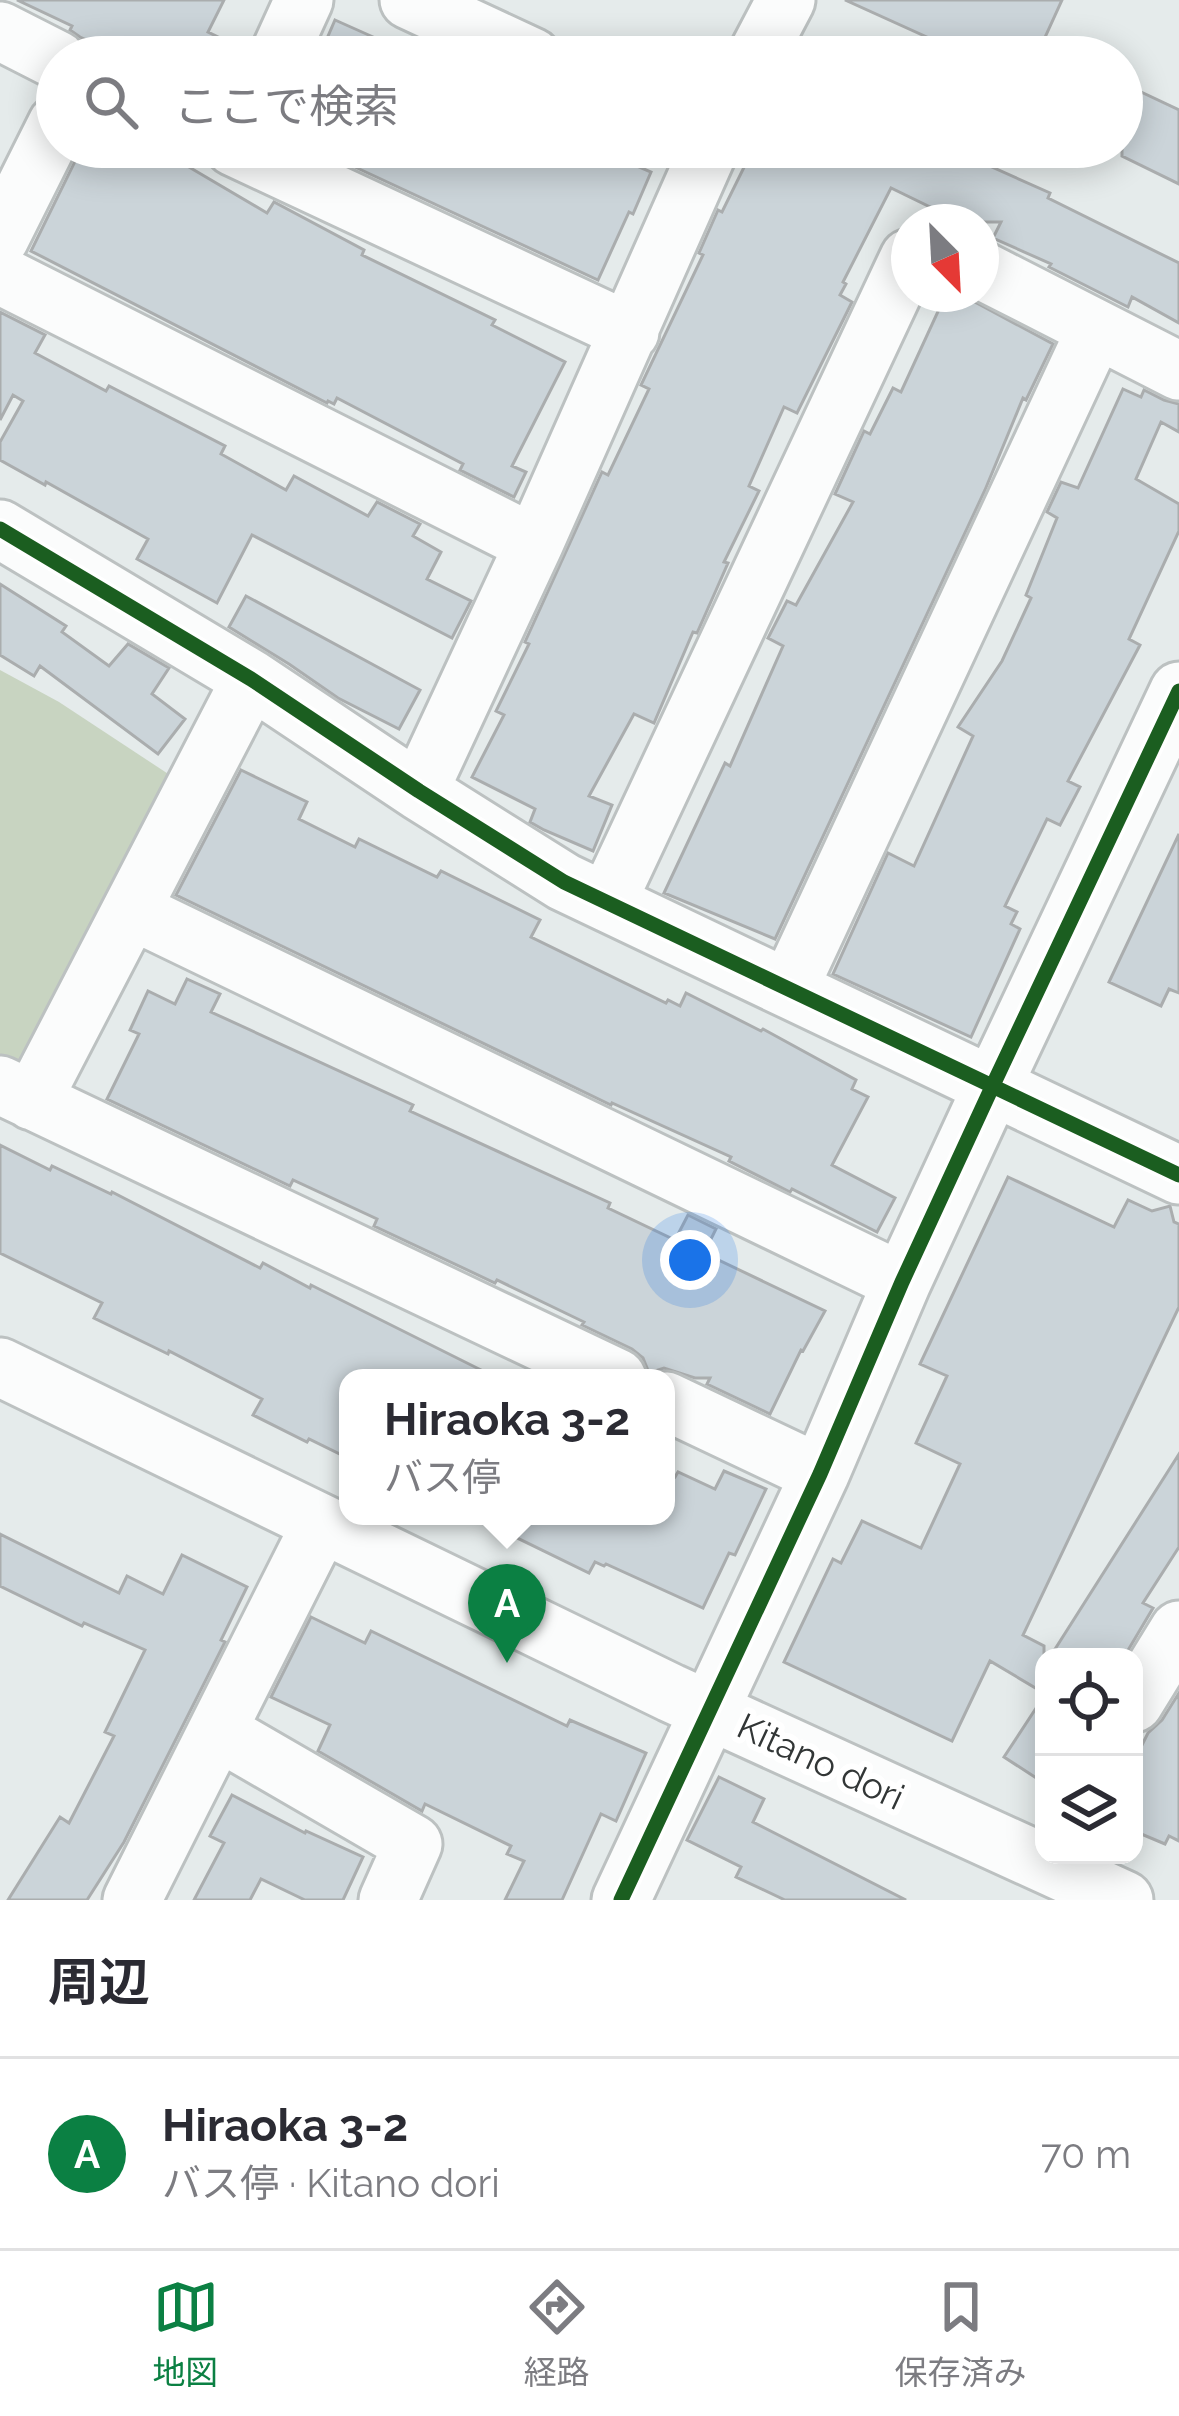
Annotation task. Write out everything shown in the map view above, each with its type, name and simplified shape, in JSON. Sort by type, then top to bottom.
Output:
[{"type":"street","points":[[288,36],[304,0]]},
{"type":"street","points":[[409,0],[487,36]]},
{"type":"street","points":[[767,36],[785,0]]},
{"type":"street","points":[[0,31],[36,49]]},
{"type":"street","points":[[0,238],[36,166]]},
{"type":"street","points":[[281,168],[630,332]]},
{"type":"street","points":[[419,790],[701,168]]},
{"type":"street","points":[[0,274],[534,544]]},
{"type":"street","points":[[999,280],[1179,370]]},
{"type":"street","points":[[607,902],[891,296]]},
{"type":"street","points":[[789,988],[1096,329]]},
{"type":"street","points":[[0,529],[251,680],[565,882],[1179,1175]]},
{"type":"street","points":[[251,680],[133,911],[16,1093],[598,1369]]},
{"type":"street","points":[[621,1900],[820,1474],[902,1282],[1179,691]]},
{"type":"street","points":[[133,911],[902,1282]]},
{"type":"street","name":"Kitano dori","points":[[0,1367],[710,1711],[1035,1852]]},
{"type":"street","points":[[675,1405],[820,1474]]},
{"type":"street","points":[[132,1900],[321,1524]]},
{"type":"street","points":[[1143,1688],[1179,1630]]},
{"type":"street","points":[[218,1731],[413,1844],[388,1900]]},
{"type":"street","name":"Kitano dori","points":[[1058,1864],[1124,1900]]},
{"type":"green space","points":[[0,670],[59,702],[185,785],[43,1051],[14,1064],[0,1061]]},
{"type":"building","points":[[17,0],[224,0],[208,32],[216,36],[79,36],[70,30],[72,26]]},
{"type":"building","points":[[845,0],[1062,0],[1046,36],[925,36]]},
{"type":"building","points":[[335,20],[371,36],[328,36]]},
{"type":"building","points":[[1143,93],[1179,110],[1179,184],[1143,166]]},
{"type":"building","points":[[72,168],[191,168],[267,213],[274,202],[364,250],[362,255],[495,320],[492,325],[565,362],[512,466],[526,472],[514,497],[460,470],[463,464],[337,398],[334,404],[327,403],[31,251]]},
{"type":"building","points":[[357,168],[642,168],[651,172],[598,280]]},
{"type":"building","points":[[744,168],[994,168],[1179,263],[1179,323],[1132,297],[1128,307],[999,241],[999,204],[924,204],[891,188],[843,282],[840,295],[852,302],[797,413],[784,407],[749,486],[759,491],[654,723],[634,714],[589,796],[612,805],[593,851],[530,822],[535,809],[472,777],[504,715],[496,711],[602,472],[608,475],[649,389],[641,385],[703,255],[699,253],[718,210],[722,212]]},
{"type":"building","points":[[0,312],[45,335],[35,353],[225,446],[221,454],[286,490],[294,476],[368,516],[377,502],[420,524],[413,536],[441,552],[427,579],[471,601],[452,638],[252,535],[217,603],[137,559],[148,539],[0,460],[0,442],[23,401],[13,395],[0,420]]},
{"type":"building","points":[[938,312],[993,312],[1053,344],[1026,400],[1023,398],[985,490],[775,939],[664,893],[725,763],[730,766],[783,646],[768,638],[787,601],[796,605],[853,502],[835,494],[864,431],[870,434],[893,388],[901,392]]},
{"type":"building","points":[[1123,389],[1141,397],[1144,390],[1179,404],[1179,432],[1161,422],[1136,479],[1179,504],[1179,531],[1129,639],[1140,645],[1068,781],[1080,787],[1060,825],[1047,819],[1005,906],[1017,912],[1011,924],[1020,929],[971,1037],[833,974],[888,853],[914,866],[973,736],[958,727],[1002,661],[1031,598],[1026,595],[1057,518],[1047,512],[1061,482],[1078,488]]},
{"type":"building","points":[[0,584],[66,626],[62,632],[109,666],[128,644],[169,668],[152,694],[185,719],[158,754],[40,666],[34,676],[0,655]]},
{"type":"building","points":[[246,596],[420,690],[399,729],[338,698],[229,627]]},
{"type":"building","points":[[241,770],[307,802],[299,819],[355,847],[359,839],[437,877],[441,871],[540,920],[531,937],[666,1003],[680,1006],[686,993],[856,1080],[852,1089],[868,1097],[832,1165],[895,1198],[877,1232],[729,1161],[731,1157],[611,1105],[176,895]]},
{"type":"building","points":[[1179,834],[1179,993],[1169,989],[1161,1006],[1109,982]]},
{"type":"building","points":[[187,979],[220,994],[211,1012],[413,1105],[410,1111],[610,1203],[608,1208],[675,1240],[688,1215],[716,1229],[704,1253],[825,1311],[770,1414],[707,1384],[710,1378],[695,1378],[675,1369],[647,1369],[632,1349],[582,1325],[584,1322],[374,1226],[377,1219],[293,1180],[290,1186],[107,1099],[139,1034],[130,1030],[148,991],[175,1004]]},
{"type":"building","points":[[0,1145],[50,1170],[52,1166],[112,1192],[260,1268],[263,1263],[311,1285],[479,1369],[339,1369],[339,1454],[253,1415],[262,1399],[94,1318],[102,1303],[0,1253]]},
{"type":"building","points":[[1008,1177],[1114,1227],[1128,1200],[1152,1211],[1170,1206],[1179,1224],[1179,1307],[1023,1635],[1044,1646],[1035,1648],[1035,1688],[990,1661],[952,1741],[784,1662],[833,1559],[841,1563],[862,1521],[921,1548],[960,1464],[916,1443],[947,1376],[920,1364]]},
{"type":"building","points":[[1179,1454],[1179,1547],[1143,1603],[1153,1608],[1129,1648],[1056,1648]]},
{"type":"building","points":[[724,1471],[766,1489],[703,1608],[606,1564],[595,1562],[589,1573],[490,1525],[675,1525],[678,1472],[715,1489]]},
{"type":"building","points":[[0,1534],[119,1593],[127,1576],[163,1594],[182,1555],[247,1587],[221,1640],[225,1642],[124,1842],[87,1900],[8,1900],[60,1817],[69,1823],[114,1736],[105,1732],[145,1650],[0,1586]]},
{"type":"building","points":[[311,1617],[365,1643],[371,1631],[567,1726],[570,1720],[646,1753],[616,1821],[601,1814],[562,1900],[505,1900],[524,1861],[507,1854],[511,1846],[425,1804],[422,1811],[318,1751],[330,1725],[271,1697]]},
{"type":"building","points":[[1179,1693],[1179,1841],[1169,1836],[1165,1844],[1143,1835],[1143,1743]]},
{"type":"building","points":[[1035,1710],[1035,1777],[1004,1757]]},
{"type":"building","points":[[719,1777],[764,1799],[753,1822],[906,1900],[785,1900],[736,1877],[741,1867],[687,1840]]},
{"type":"building","points":[[232,1795],[363,1857],[343,1900],[305,1900],[261,1879],[250,1900],[194,1900],[224,1843],[210,1836]]},
{"type":"cycle path","points":[[0,529],[251,679],[564,882],[1179,1175]]},
{"type":"cycle path","points":[[621,1900],[820,1474],[902,1282],[1179,691]]},
{"type":"place","name":"Hiraoka 3-2","points":[[507,1663]]}]
